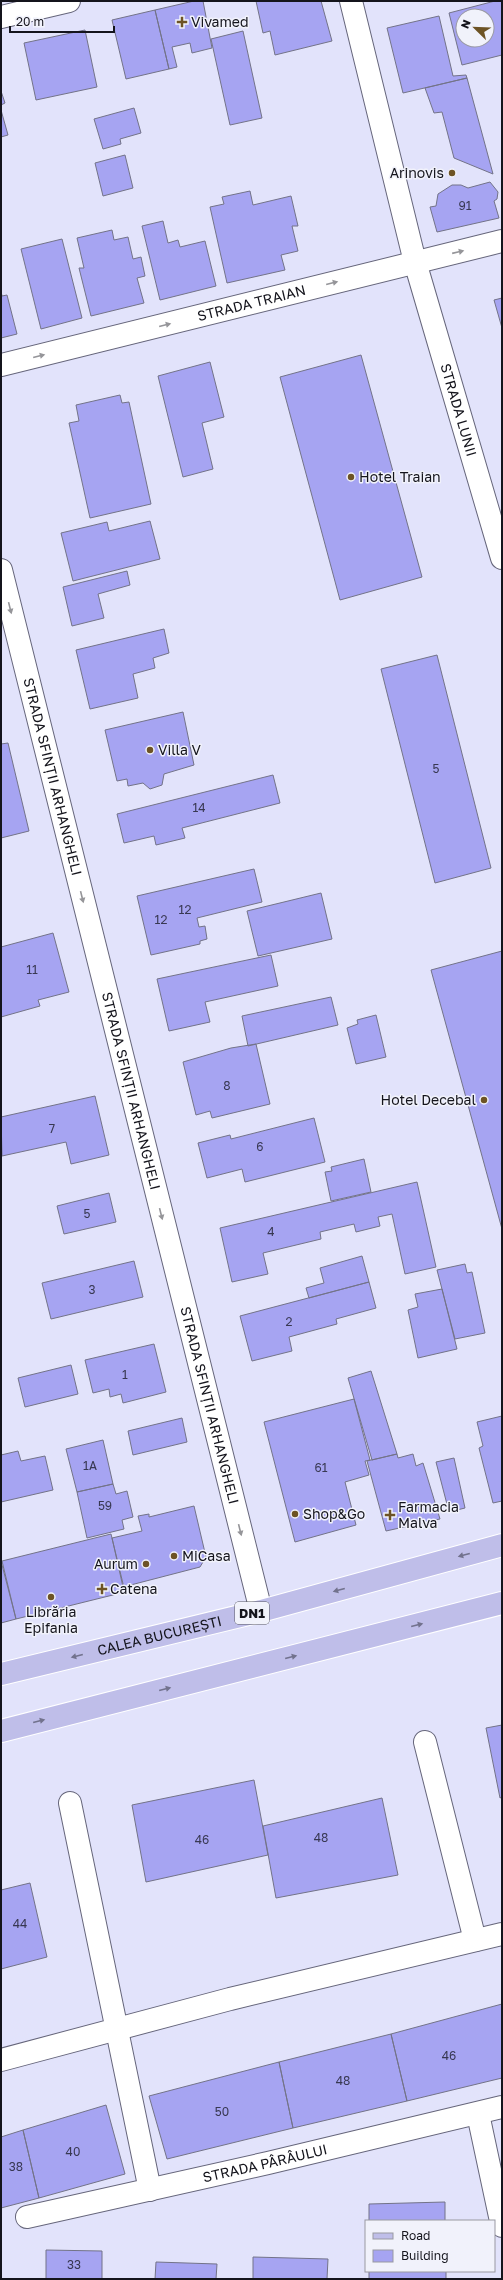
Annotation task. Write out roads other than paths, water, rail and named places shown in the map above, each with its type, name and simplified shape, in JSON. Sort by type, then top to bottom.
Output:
[{"type":"main road","name":"CALEA BUCUREȘTI","points":[[1,1674],[261,1611],[502,1545]]},
{"type":"main road","points":[[1,1731],[502,1603]]},
{"type":"street","points":[[1,17],[70,1]]},
{"type":"street","name":"STRADA LUNII","points":[[351,1],[415,262],[502,558]]},
{"type":"street","name":"STRADA TRAIAN","points":[[1,365],[502,241]]},
{"type":"street","name":"STRADA SFINȚII ARHANGHELI","points":[[1,570],[261,1611]]},
{"type":"street","points":[[425,1742],[475,1940]]},
{"type":"street","points":[[70,1803],[150,2190]]},
{"type":"street","points":[[1,2060],[116,2031],[230,1999],[502,1934]]},
{"type":"street","name":"STRADA PÂRÂULUI","points":[[28,2217],[478,2114],[502,2107]]},
{"type":"street","points":[[478,2114],[502,2226]]},
{"type":"place","name":"Vivamed","points":[[182,22]]},
{"type":"place","name":"Arinovis","points":[[452,173]]},
{"type":"place","name":"Hotel Traian","points":[[351,477]]},
{"type":"place","name":"Villa V","points":[[150,750]]},
{"type":"place","name":"Hotel Decebal","points":[[484,1100]]},
{"type":"place","name":"Shop&Go","points":[[295,1514]]},
{"type":"place","name":"Farmacia Malva","points":[[390,1515]]},
{"type":"place","name":"MiCasa","points":[[174,1556]]},
{"type":"place","name":"Aurum","points":[[146,1564]]},
{"type":"place","name":"Catena","points":[[102,1589]]},
{"type":"place","name":"Librăria Epifania","points":[[51,1597]]}]
